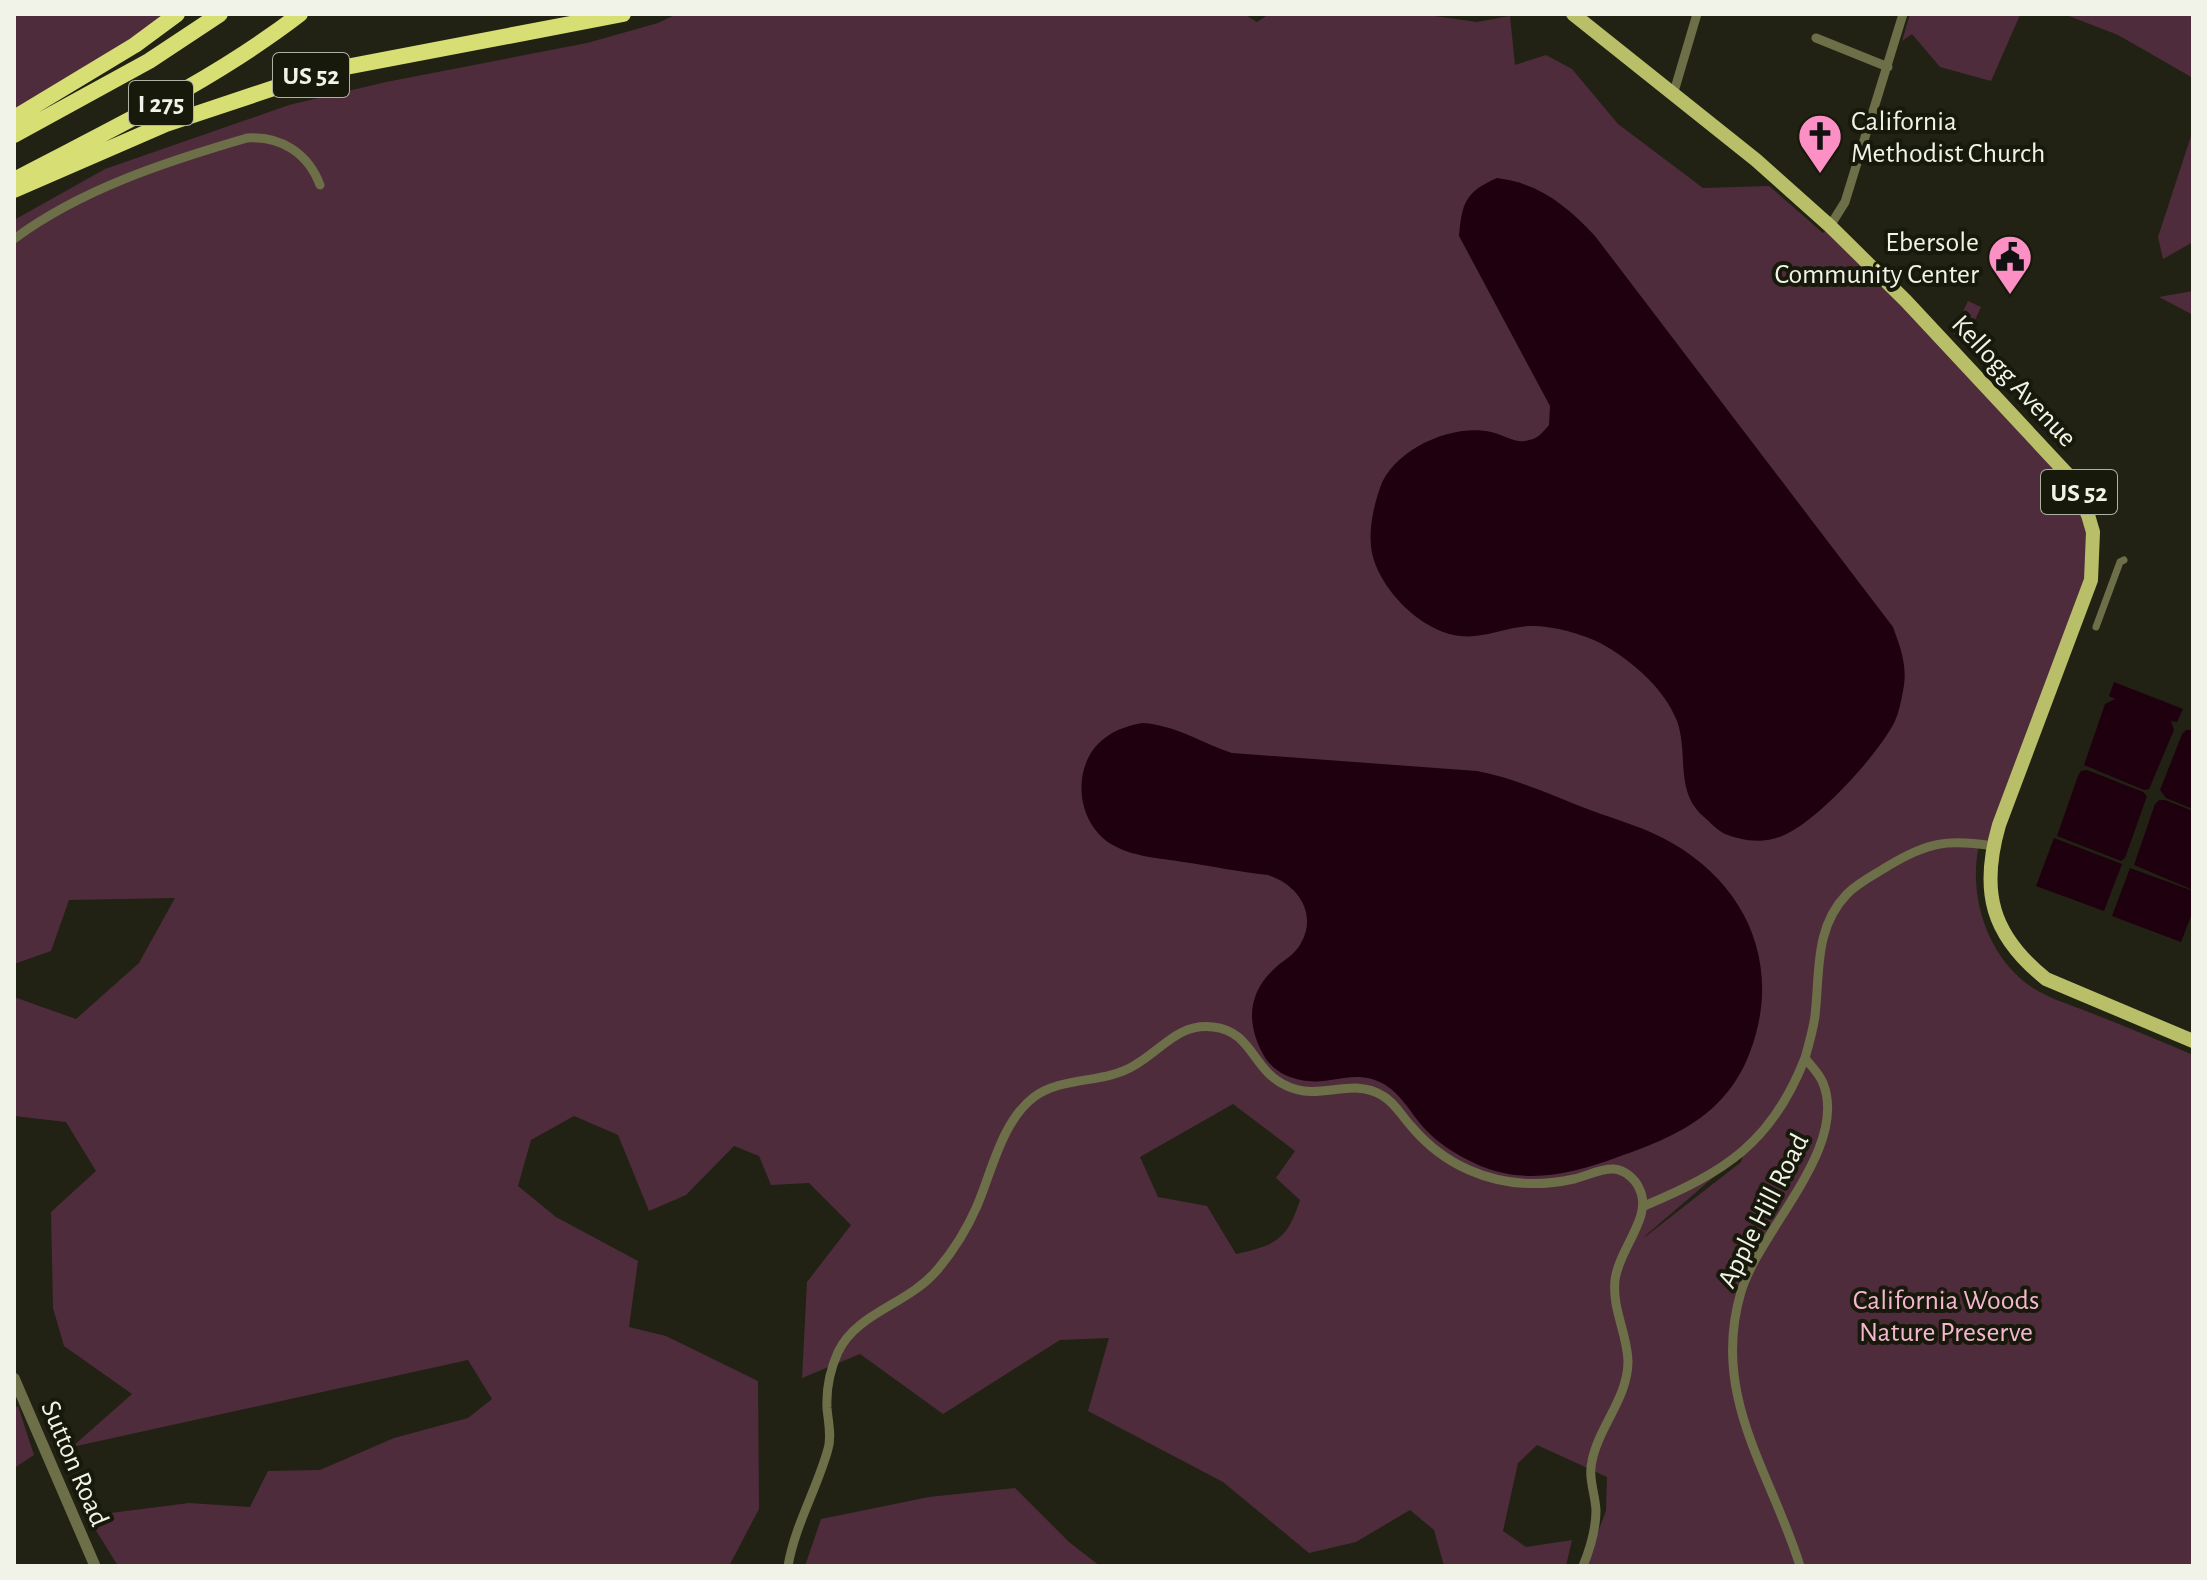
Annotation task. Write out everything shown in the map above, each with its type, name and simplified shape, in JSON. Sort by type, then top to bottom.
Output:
[{"type":"highway","points":[[14,118],[135,45],[177,14]]},
{"type":"highway","name":"I 275","points":[[14,135],[149,61],[220,14]]},
{"type":"highway","name":"I 275","points":[[14,180],[174,96],[277,32],[300,14]]},
{"type":"highway","name":"US 52","points":[[14,190],[166,124],[325,71],[623,14]]},
{"type":"main road","name":"Kellogg Avenue","points":[[1573,14],[1756,160],[1830,226],[1868,262],[2071,478],[2088,515],[2094,545],[2091,580],[1993,846],[1989,873],[1994,909],[2008,941],[2028,965],[2057,986],[2193,1041]]},
{"type":"street","points":[[1673,95],[1697,14]]},
{"type":"street","points":[[1830,226],[1845,202],[1903,14]]},
{"type":"street","points":[[1816,38],[1888,67]]},
{"type":"street","points":[[14,239],[53,212],[96,191],[247,138],[270,138],[296,150],[315,173],[320,185]]},
{"type":"street","points":[[2096,627],[2120,562],[2124,560]]},
{"type":"street","points":[[1644,1206],[1717,1172],[1752,1144],[1781,1109],[1805,1058],[1815,1014],[1817,963],[1822,939],[1829,921],[1846,895],[1857,885],[1919,848],[1948,841],[1993,846]]},
{"type":"street","points":[[788,1566],[793,1543],[828,1449],[828,1388],[836,1356],[845,1339],[861,1323],[909,1296],[936,1271],[963,1234],[1014,1120],[1033,1098],[1065,1085],[1123,1071],[1152,1054],[1178,1032],[1199,1026],[1234,1032],[1245,1041],[1259,1065],[1271,1077],[1290,1088],[1302,1092],[1358,1088],[1376,1091],[1396,1106],[1421,1138],[1436,1151],[1494,1179],[1531,1184],[1618,1170],[1636,1183],[1644,1206],[1617,1270],[1616,1314],[1627,1348],[1627,1375],[1593,1456],[1590,1477],[1596,1516],[1583,1566]]},
{"type":"street","name":"Apple Hill Road","points":[[1800,1566],[1747,1433],[1738,1403],[1732,1360],[1735,1317],[1746,1277],[1819,1152],[1827,1125],[1823,1082],[1805,1058]]},
{"type":"street","name":"Sutton Road","points":[[14,1378],[95,1566]]},
{"type":"green space","points":[[14,14],[177,14],[14,118]]},
{"type":"green space","name":"California Woods Nature Preserve","points":[[677,14],[1244,14],[1257,22],[1269,14],[1420,14],[1477,22],[1510,16],[1515,65],[1546,55],[1572,69],[1618,124],[1703,188],[1769,186],[1823,233],[1830,226],[2078,490],[2094,562],[1993,846],[1979,845],[1976,887],[1986,929],[2008,965],[2023,980],[2051,998],[2193,1055],[2193,1566],[1585,1566],[1606,1511],[1607,1477],[1537,1445],[1518,1463],[1503,1531],[1526,1547],[1572,1540],[1566,1566],[1444,1566],[1434,1530],[1410,1510],[1356,1542],[1309,1553],[1223,1482],[1088,1411],[1109,1338],[1060,1340],[943,1414],[860,1354],[802,1378],[807,1282],[851,1225],[809,1183],[771,1185],[759,1156],[734,1146],[686,1195],[649,1211],[618,1135],[574,1116],[531,1140],[518,1186],[556,1217],[638,1261],[629,1327],[666,1336],[758,1381],[759,1509],[729,1566],[118,1566],[87,1516],[189,1503],[250,1507],[268,1471],[320,1470],[394,1438],[468,1418],[492,1399],[468,1360],[72,1447],[132,1394],[64,1346],[53,1308],[51,1212],[96,1171],[66,1122],[14,1116],[14,997],[76,1019],[139,963],[175,898],[69,900],[51,951],[14,964],[14,220],[105,169],[289,105],[386,82],[587,43],[658,23]],"holes":[[[1233,1104],[1295,1151],[1276,1178],[1300,1200],[1290,1224],[1278,1239],[1236,1254],[1207,1206],[1158,1197],[1140,1157]],[[1744,1151],[1741,1162],[1645,1237],[1645,1236]]]},
{"type":"green space","points":[[1910,14],[2193,14],[2193,78],[2118,35],[2069,16],[2020,15],[1991,81],[1940,67],[1912,34],[1902,41]]},
{"type":"green space","points":[[2193,130],[2193,242],[2163,259],[2158,237]]},
{"type":"green space","points":[[2193,291],[2193,315],[2159,297]]},
{"type":"green space","points":[[1968,301],[1981,307],[1965,342],[1953,333]]},
{"type":"green space","points":[[18,1406],[34,1455],[14,1468],[14,1409]]},
{"type":"green space","points":[[1015,1488],[1069,1542],[1100,1566],[805,1566],[821,1519],[929,1497]]},
{"type":"shaded area","points":[[1497,178],[1526,185],[1551,198],[1595,236],[1893,627],[1905,674],[1895,721],[1875,751],[1845,786],[1812,817],[1782,836],[1760,841],[1737,838],[1720,831],[1704,817],[1695,807],[1685,784],[1680,734],[1671,709],[1646,676],[1613,651],[1577,634],[1541,626],[1469,636],[1446,633],[1431,627],[1405,607],[1377,567],[1371,545],[1373,512],[1380,488],[1397,462],[1426,442],[1459,431],[1476,430],[1525,441],[1536,437],[1549,425],[1550,406],[1459,236],[1467,200],[1478,188]]},
{"type":"shaded area","points":[[2114,682],[2183,709],[2177,722],[2171,721],[2174,730],[2149,789],[2144,790],[2084,765],[2105,704],[2115,699],[2109,696]]},
{"type":"shaded area","points":[[1143,723],[1177,731],[1232,753],[1477,771],[1534,788],[1672,843],[1699,861],[1721,882],[1739,906],[1752,932],[1760,961],[1762,990],[1759,1021],[1740,1073],[1728,1092],[1713,1107],[1660,1141],[1580,1169],[1542,1176],[1504,1173],[1466,1159],[1430,1134],[1396,1094],[1372,1079],[1350,1077],[1310,1081],[1285,1075],[1267,1061],[1254,1031],[1252,1009],[1265,978],[1296,951],[1306,932],[1306,911],[1296,893],[1288,885],[1268,875],[1128,852],[1102,837],[1088,818],[1081,785],[1090,754],[1109,735]]},
{"type":"shaded area","points":[[2186,730],[2193,730],[2193,809],[2166,798],[2160,790]]},
{"type":"shaded area","points":[[2087,770],[2147,796],[2125,858],[2121,861],[2057,836],[2078,776],[2081,771]]},
{"type":"shaded area","points":[[2159,800],[2193,811],[2193,890],[2134,865]]},
{"type":"shaded area","points":[[2054,838],[2122,864],[2104,911],[2036,886]]},
{"type":"shaded area","points":[[2130,868],[2193,891],[2193,911],[2181,942],[2112,916]]},
{"type":"place","name":"California Methodist Church","points":[[1820,175]]},
{"type":"place","name":"Ebersole Community Center","points":[[2010,296]]}]
